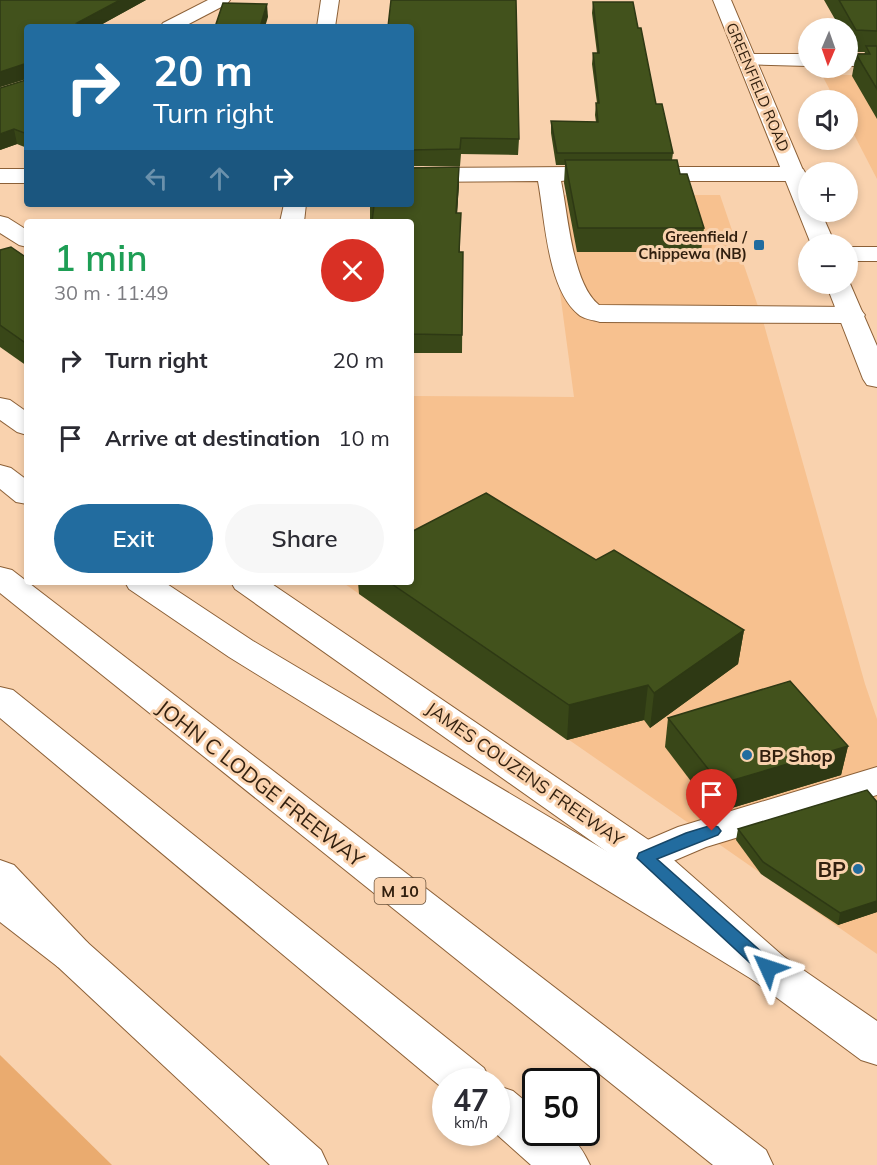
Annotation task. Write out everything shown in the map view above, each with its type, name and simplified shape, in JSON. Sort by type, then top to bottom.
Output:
[{"type":"main road","points":[[175,24],[221,0]]},
{"type":"main road","points":[[326,24],[330,0]]},
{"type":"main road","name":"GREENFIELD ROAD","points":[[722,0],[798,182]]},
{"type":"main road","points":[[747,60],[798,60]]},
{"type":"main road","points":[[858,60],[877,60]]},
{"type":"main road","points":[[548,174],[568,276],[580,300],[588,310],[600,314],[852,315]]},
{"type":"main road","points":[[414,175],[594,174]]},
{"type":"main road","points":[[616,174],[795,174]]},
{"type":"main road","points":[[0,176],[24,176]]},
{"type":"main road","points":[[0,223],[24,253]]},
{"type":"main road","points":[[858,254],[877,254]]},
{"type":"main road","points":[[843,294],[877,379]]},
{"type":"main road","points":[[0,406],[24,424]]},
{"type":"main road","points":[[0,474],[24,493]]},
{"type":"main road","name":"JOHN C LODGE FREEWAY","points":[[0,577],[749,1165]]},
{"type":"main road","points":[[145,585],[241,649],[768,968]]},
{"type":"main road","name":"JAMES COUZENS FREEWAY","points":[[251,585],[645,858],[768,968],[877,1047]]},
{"type":"main road","points":[[0,699],[451,1068]]},
{"type":"main road","points":[[645,858],[692,837],[877,781]]},
{"type":"main road","points":[[0,876],[73,955]]},
{"type":"main road","points":[[0,899],[73,955],[304,1165]]},
{"type":"main road","points":[[510,1117],[566,1165]]},
{"type":"shaded area","points":[[858,75],[877,75],[877,179],[858,142],[858,90],[830,90],[824,78],[858,78]]},
{"type":"shaded area","points":[[547,195],[720,195],[763,321],[865,684],[877,719],[877,954],[346,585],[414,585],[414,396],[574,397]]},
{"type":"shaded area","points":[[0,1055],[112,1165],[0,1165]]},
{"type":"building","points":[[0,0],[120,0],[77,23],[81,24],[24,24],[24,64],[0,72]]},
{"type":"building","points":[[391,0],[516,0],[519,139],[461,138],[460,149],[414,150],[414,24],[388,24]]},
{"type":"building","points":[[839,0],[877,0],[877,31],[858,30],[858,18],[849,18]]},
{"type":"building","points":[[593,2],[633,2],[638,28],[641,28],[656,104],[662,104],[673,153],[557,153],[551,121],[598,122],[596,103],[599,103],[593,53],[599,53]]},
{"type":"building","points":[[223,3],[267,4],[261,24],[216,24]]},
{"type":"building","points":[[866,46],[877,46],[877,89],[858,57],[858,54],[870,54]]},
{"type":"building","points":[[24,81],[24,133],[14,129],[0,134],[0,88]]},
{"type":"building","points":[[565,160],[677,160],[680,174],[687,174],[704,228],[578,228]]},
{"type":"building","points":[[459,167],[456,213],[461,213],[459,252],[463,252],[462,335],[414,334],[414,219],[372,219],[374,207],[414,207],[414,168]]},
{"type":"building","points":[[11,247],[24,256],[24,342],[0,325],[0,250]]},
{"type":"building","points":[[486,493],[596,560],[614,550],[744,630],[654,693],[648,685],[569,705],[393,585],[414,585],[414,530]]},
{"type":"building","points":[[790,681],[848,746],[720,784],[668,718]]},
{"type":"building","points":[[867,790],[877,802],[877,901],[840,913],[763,862],[738,829]]},
{"type":"place","name":"Greenfield / Chippewa (NB)","points":[[759,245]]},
{"type":"place","name":"BP Shop","points":[[747,755]]},
{"type":"place","name":"BP","points":[[858,869]]},
{"type":"route","points":[[712,831],[692,837],[645,858],[768,968]]}]
